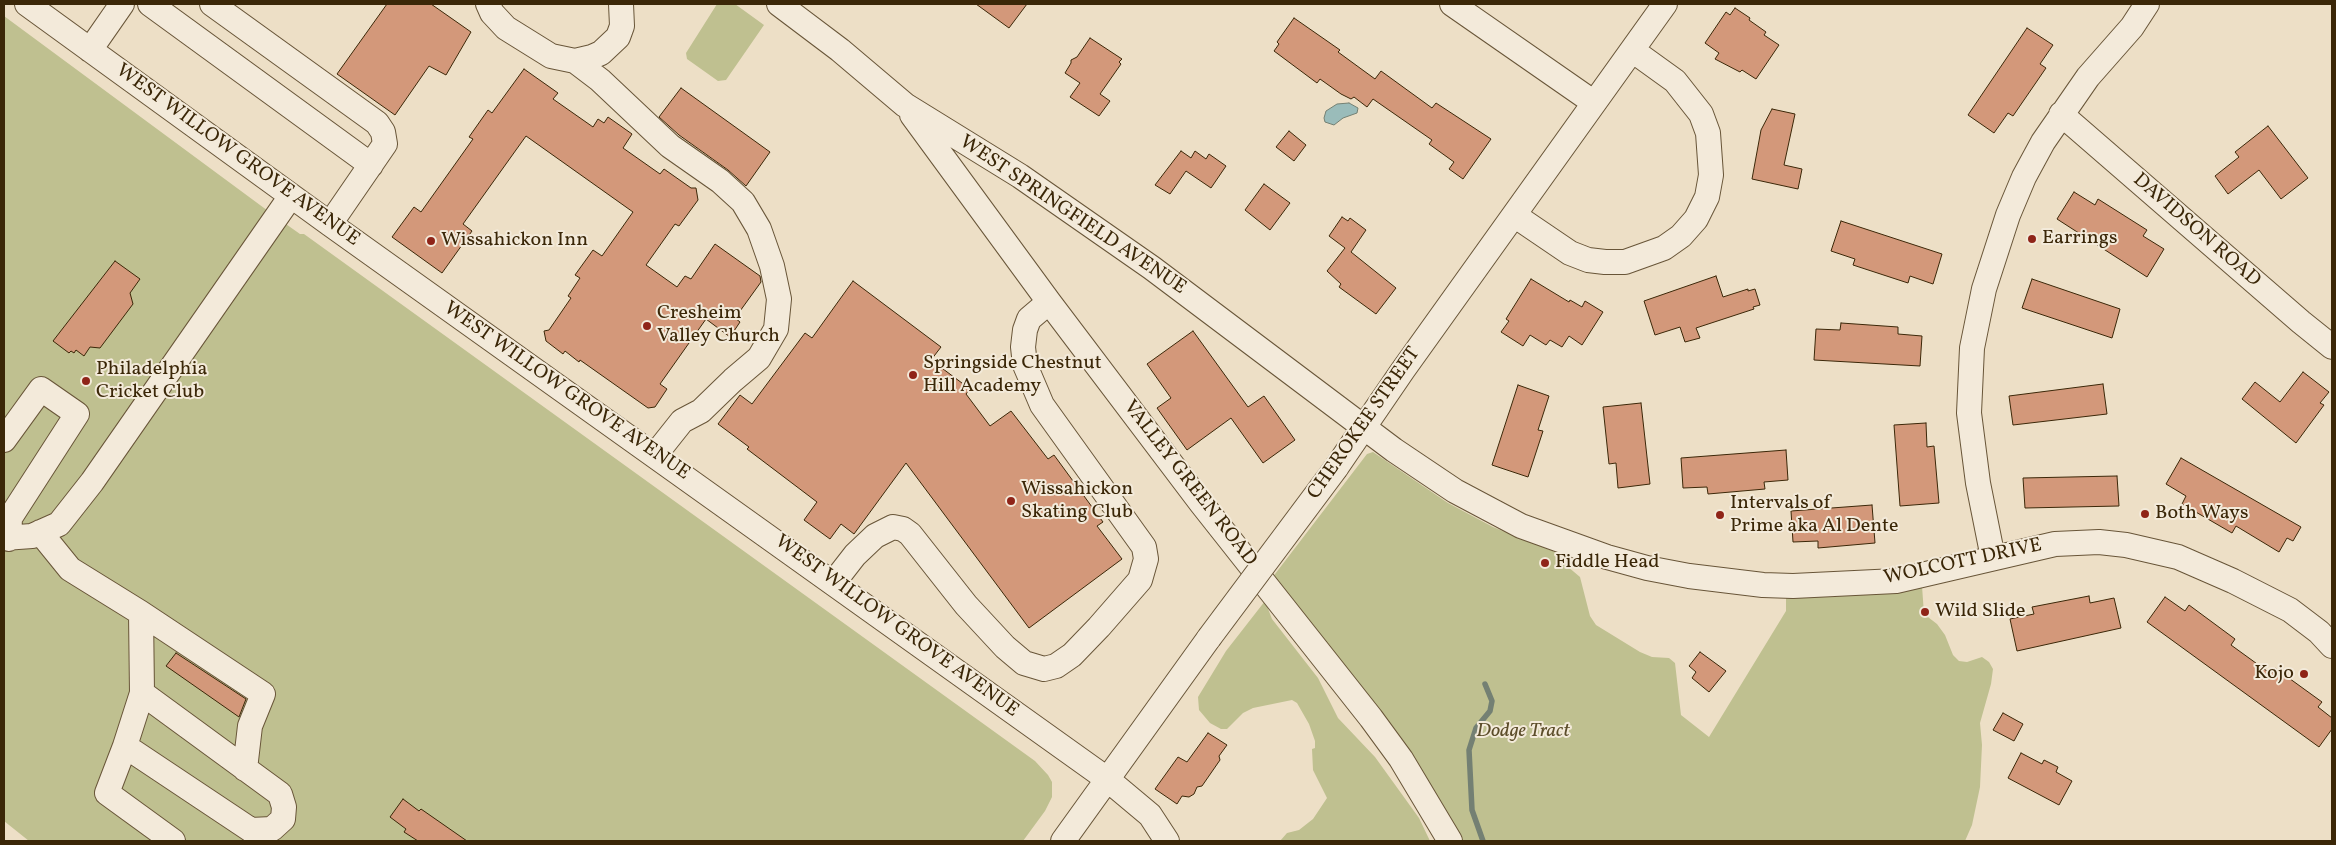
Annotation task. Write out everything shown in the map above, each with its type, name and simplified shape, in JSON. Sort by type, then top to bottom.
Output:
[{"type":"street","name":"WEST WILLOW GROVE AVENUE","points":[[27,4],[330,224],[834,582],[1107,779],[1150,815],[1167,841]]},
{"type":"street","points":[[90,50],[122,4]]},
{"type":"street","points":[[150,4],[371,165]]},
{"type":"street","points":[[212,4],[377,123],[383,132],[385,144],[330,224]]},
{"type":"street","points":[[488,4],[492,13],[506,28],[552,56],[575,60],[592,57],[601,53],[618,37],[622,26],[621,4]]},
{"type":"street","name":"WEST SPRINGFIELD AVENUE","points":[[779,4],[840,50],[905,106],[1020,176],[1071,211],[1245,336],[1365,427]]},
{"type":"street","points":[[1452,4],[1593,102]]},
{"type":"street","name":"CHEROKEE STREET","points":[[1063,841],[1209,638],[1336,468],[1593,102],[1665,4]]},
{"type":"street","points":[[1993,558],[1972,450],[1970,413],[1972,348],[1984,289],[2008,215],[2024,177],[2061,114],[2088,77],[2132,27],[2147,4]]},
{"type":"street","points":[[1514,215],[1570,253],[1588,260],[1605,262],[1625,262],[1664,248],[1681,236],[1696,219],[1707,198],[1711,175],[1708,133],[1701,114],[1675,81],[1632,50]]},
{"type":"street","points":[[575,60],[600,80],[670,146],[720,181],[744,202],[759,229],[772,266],[779,299],[776,329],[759,358],[701,411],[682,421],[655,455]]},
{"type":"street","name":"VALLEY GREEN ROAD","points":[[905,106],[1049,302],[1207,510],[1372,718],[1401,759],[1450,841]]},
{"type":"street","name":"DAVIDSON ROAD","points":[[2061,114],[2332,347]]},
{"type":"street","points":[[4,440],[41,389],[77,414],[10,518],[6,538],[32,536],[59,524],[92,482],[291,196]]},
{"type":"street","points":[[834,582],[855,555],[875,536],[893,527],[903,529],[910,534],[966,605],[1005,647],[1024,663],[1044,669],[1056,666],[1072,655],[1100,627],[1140,580],[1146,559],[1144,547],[1042,404],[1025,365],[1022,347],[1024,330],[1029,319],[1049,302]]},
{"type":"street","name":"WOLCOTT DRIVE","points":[[1365,427],[1394,450],[1455,491],[1514,522],[1563,542],[1647,568],[1730,582],[1793,586],[1896,580],[1929,574],[2035,547],[2076,542],[2108,543],[2151,549],[2203,567],[2275,602],[2305,621],[2332,646]]},
{"type":"street","points":[[40,532],[70,569],[142,613],[263,694],[250,726],[245,769]]},
{"type":"street","points":[[142,613],[142,693],[107,793],[173,841]]},
{"type":"street","points":[[125,746],[253,836],[272,829],[283,819],[284,807],[280,794],[142,693]]},
{"type":"green space","points":[[717,4],[735,4],[764,25],[726,80],[718,81],[687,59],[686,53]]},
{"type":"green space","points":[[4,16],[283,222],[300,234],[304,234],[1035,761],[1052,782],[1052,797],[1045,811],[1023,841],[29,841],[4,821]]},
{"type":"green space","name":"Dodge Tract","points":[[1373,452],[1448,503],[1493,527],[1560,554],[1567,566],[1580,577],[1590,616],[1596,625],[1640,652],[1652,657],[1669,658],[1675,663],[1681,715],[1709,737],[1786,611],[1786,595],[1922,586],[1924,614],[1937,624],[1945,635],[1953,655],[1959,661],[1967,662],[1982,657],[1989,662],[1993,669],[1991,684],[1980,723],[1982,745],[1980,787],[1972,825],[1965,841],[1460,841],[1272,578],[1367,454]]},
{"type":"green space","points":[[1265,601],[1272,619],[1318,678],[1338,718],[1375,757],[1419,818],[1430,841],[1280,841],[1287,833],[1299,830],[1313,819],[1327,798],[1313,770],[1312,749],[1315,748],[1315,741],[1309,724],[1297,703],[1292,700],[1253,708],[1243,713],[1227,729],[1221,729],[1210,723],[1199,710],[1198,697],[1226,651]]},
{"type":"water","points":[[1349,103],[1358,108],[1357,113],[1343,118],[1334,125],[1325,122],[1326,111],[1337,104]]},
{"type":"building","points":[[387,4],[431,4],[471,32],[446,75],[429,66],[395,115],[337,74]]},
{"type":"building","points":[[976,4],[1027,4],[1009,28]]},
{"type":"building","points":[[1735,8],[1766,32],[1764,35],[1779,45],[1756,79],[1742,70],[1740,72],[1715,59],[1719,53],[1705,43],[1726,12],[1730,15]]},
{"type":"building","points":[[1294,18],[1340,50],[1338,52],[1375,79],[1381,71],[1432,108],[1436,103],[1491,139],[1463,179],[1449,169],[1454,162],[1429,144],[1432,140],[1373,99],[1367,107],[1354,97],[1351,99],[1341,94],[1320,79],[1317,83],[1274,51],[1279,44],[1277,42]]},
{"type":"building","points":[[2027,28],[2053,45],[2040,64],[2046,68],[2013,116],[2008,113],[1994,133],[1968,115]]},
{"type":"building","points":[[1090,38],[1122,59],[1119,62],[1121,64],[1100,94],[1110,101],[1099,116],[1070,97],[1080,83],[1065,73],[1071,60],[1077,57]]},
{"type":"building","name":"Wissahickon Inn","points":[[524,69],[558,93],[553,99],[593,127],[598,119],[604,123],[608,117],[632,134],[623,148],[660,174],[664,169],[691,188],[696,188],[698,200],[679,226],[675,224],[646,265],[677,287],[685,276],[691,279],[715,244],[760,276],[761,282],[735,318],[740,322],[730,337],[706,319],[660,384],[667,389],[655,407],[648,408],[580,360],[579,362],[565,351],[563,354],[546,341],[544,331],[549,330],[571,298],[568,296],[580,278],[575,275],[593,250],[602,256],[633,212],[526,136],[463,224],[472,231],[442,273],[392,237],[414,207],[421,212],[473,139],[469,137],[488,110],[492,113]]},
{"type":"building","points":[[681,88],[770,152],[746,186],[728,170],[679,135],[659,117]]},
{"type":"building","points":[[1772,109],[1795,114],[1784,165],[1802,169],[1798,189],[1752,179],[1761,130]]},
{"type":"building","points":[[2268,126],[2308,178],[2281,199],[2259,170],[2228,194],[2215,176],[2239,157],[2235,152]]},
{"type":"building","points":[[1289,131],[1306,145],[1294,161],[1276,147]]},
{"type":"building","points":[[1181,151],[1191,158],[1195,151],[1206,159],[1209,154],[1226,166],[1211,188],[1186,171],[1170,194],[1155,185]]},
{"type":"building","points":[[1264,184],[1290,203],[1270,230],[1245,210]]},
{"type":"building","points":[[2074,192],[2095,205],[2098,199],[2147,230],[2143,236],[2164,249],[2147,277],[2057,219]]},
{"type":"building","points":[[1342,217],[1348,221],[1350,218],[1366,230],[1351,252],[1396,288],[1376,314],[1339,287],[1341,284],[1327,271],[1345,248],[1329,236]]},
{"type":"building","points":[[1841,221],[1942,254],[1933,284],[1910,276],[1908,283],[1853,265],[1855,259],[1831,251]]},
{"type":"building","points":[[115,261],[140,279],[130,293],[133,304],[100,348],[90,347],[84,356],[76,350],[74,353],[71,351],[69,353],[53,341]]},
{"type":"building","points":[[1716,276],[1723,297],[1748,289],[1748,291],[1755,289],[1760,305],[1753,307],[1754,309],[1696,328],[1700,338],[1685,342],[1680,327],[1655,335],[1644,301]]},
{"type":"building","points":[[1531,279],[1569,302],[1570,300],[1582,307],[1585,301],[1603,312],[1582,345],[1569,336],[1562,347],[1550,340],[1546,345],[1530,335],[1523,346],[1501,332],[1509,321],[1506,319]]},
{"type":"building","points":[[2032,279],[2120,309],[2112,338],[2022,308]]},
{"type":"building","points":[[853,281],[941,347],[931,360],[970,389],[966,394],[990,426],[1011,411],[1048,459],[1054,455],[1103,522],[1097,526],[1122,559],[1029,628],[906,463],[854,534],[841,524],[830,539],[804,520],[817,502],[747,449],[749,447],[718,424],[740,395],[752,404],[805,333],[812,338]]},
{"type":"building","points":[[1841,323],[1898,327],[1898,334],[1922,336],[1920,366],[1814,360],[1816,329],[1840,330]]},
{"type":"building","points":[[1193,331],[1248,407],[1264,396],[1295,440],[1263,463],[1231,418],[1187,450],[1157,408],[1171,398],[1147,364]]},
{"type":"building","points":[[2303,372],[2329,392],[2320,403],[2324,405],[2296,443],[2242,399],[2255,382],[2280,402]]},
{"type":"building","points":[[2103,384],[2107,414],[2013,425],[2009,396]]},
{"type":"building","points":[[1518,385],[1549,396],[1538,430],[1543,431],[1528,477],[1492,465]]},
{"type":"building","points":[[1641,403],[1650,484],[1618,488],[1616,463],[1609,464],[1603,407]]},
{"type":"building","points":[[1926,423],[1927,447],[1934,446],[1939,503],[1900,506],[1894,425]]},
{"type":"building","points":[[1786,450],[1788,480],[1764,482],[1765,489],[1708,494],[1707,487],[1683,488],[1681,458]]},
{"type":"building","points":[[2181,458],[2301,527],[2293,541],[2287,538],[2279,552],[2236,526],[2232,533],[2182,504],[2186,496],[2166,484]]},
{"type":"building","points":[[2117,476],[2119,506],[2025,508],[2023,478]]},
{"type":"building","points":[[1872,505],[1875,543],[1818,548],[1818,541],[1793,542],[1791,511]]},
{"type":"building","points":[[2089,596],[2090,603],[2114,598],[2121,628],[2017,651],[2010,619],[2034,614],[2032,607]]},
{"type":"building","points":[[2165,597],[2185,611],[2189,605],[2235,639],[2231,645],[2271,674],[2275,668],[2322,702],[2318,707],[2332,718],[2332,729],[2319,747],[2147,622]]},
{"type":"building","points":[[1700,652],[1726,671],[1709,692],[1692,678],[1696,672],[1689,666]]},
{"type":"building","points":[[176,653],[246,699],[239,717],[166,666]]},
{"type":"building","points":[[2003,713],[2023,724],[2014,741],[1993,730]]},
{"type":"building","points":[[1208,733],[1227,745],[1219,756],[1220,760],[1202,786],[1197,787],[1194,794],[1189,797],[1182,796],[1177,804],[1155,789],[1178,757],[1187,762]]},
{"type":"building","points":[[2021,753],[2042,764],[2044,760],[2058,767],[2056,772],[2072,781],[2059,805],[2008,778]]},
{"type":"building","points":[[403,799],[419,811],[421,809],[467,841],[418,841],[404,832],[406,829],[390,817]]},
{"type":"waterway","points":[[1483,841],[1472,810],[1469,750],[1476,728],[1490,711],[1492,701],[1485,684]]},
{"type":"place","name":"Earrings","points":[[2032,239]]},
{"type":"place","name":"Wissahickon Inn","points":[[431,241]]},
{"type":"place","name":"Cresheim Valley Church","points":[[647,326]]},
{"type":"place","name":"Springside Chestnut Hill Academy","points":[[913,375]]},
{"type":"place","name":"Philadelphia Cricket Club","points":[[86,381]]},
{"type":"place","name":"Wissahickon Skating Club","points":[[1011,501]]},
{"type":"place","name":"Both Ways","points":[[2145,514]]},
{"type":"place","name":"Intervals of Prime aka Al Dente","points":[[1720,515]]},
{"type":"place","name":"Fiddle Head","points":[[1545,563]]},
{"type":"place","name":"Wild Slide","points":[[1925,612]]},
{"type":"place","name":"Kojo","points":[[2304,674]]}]
